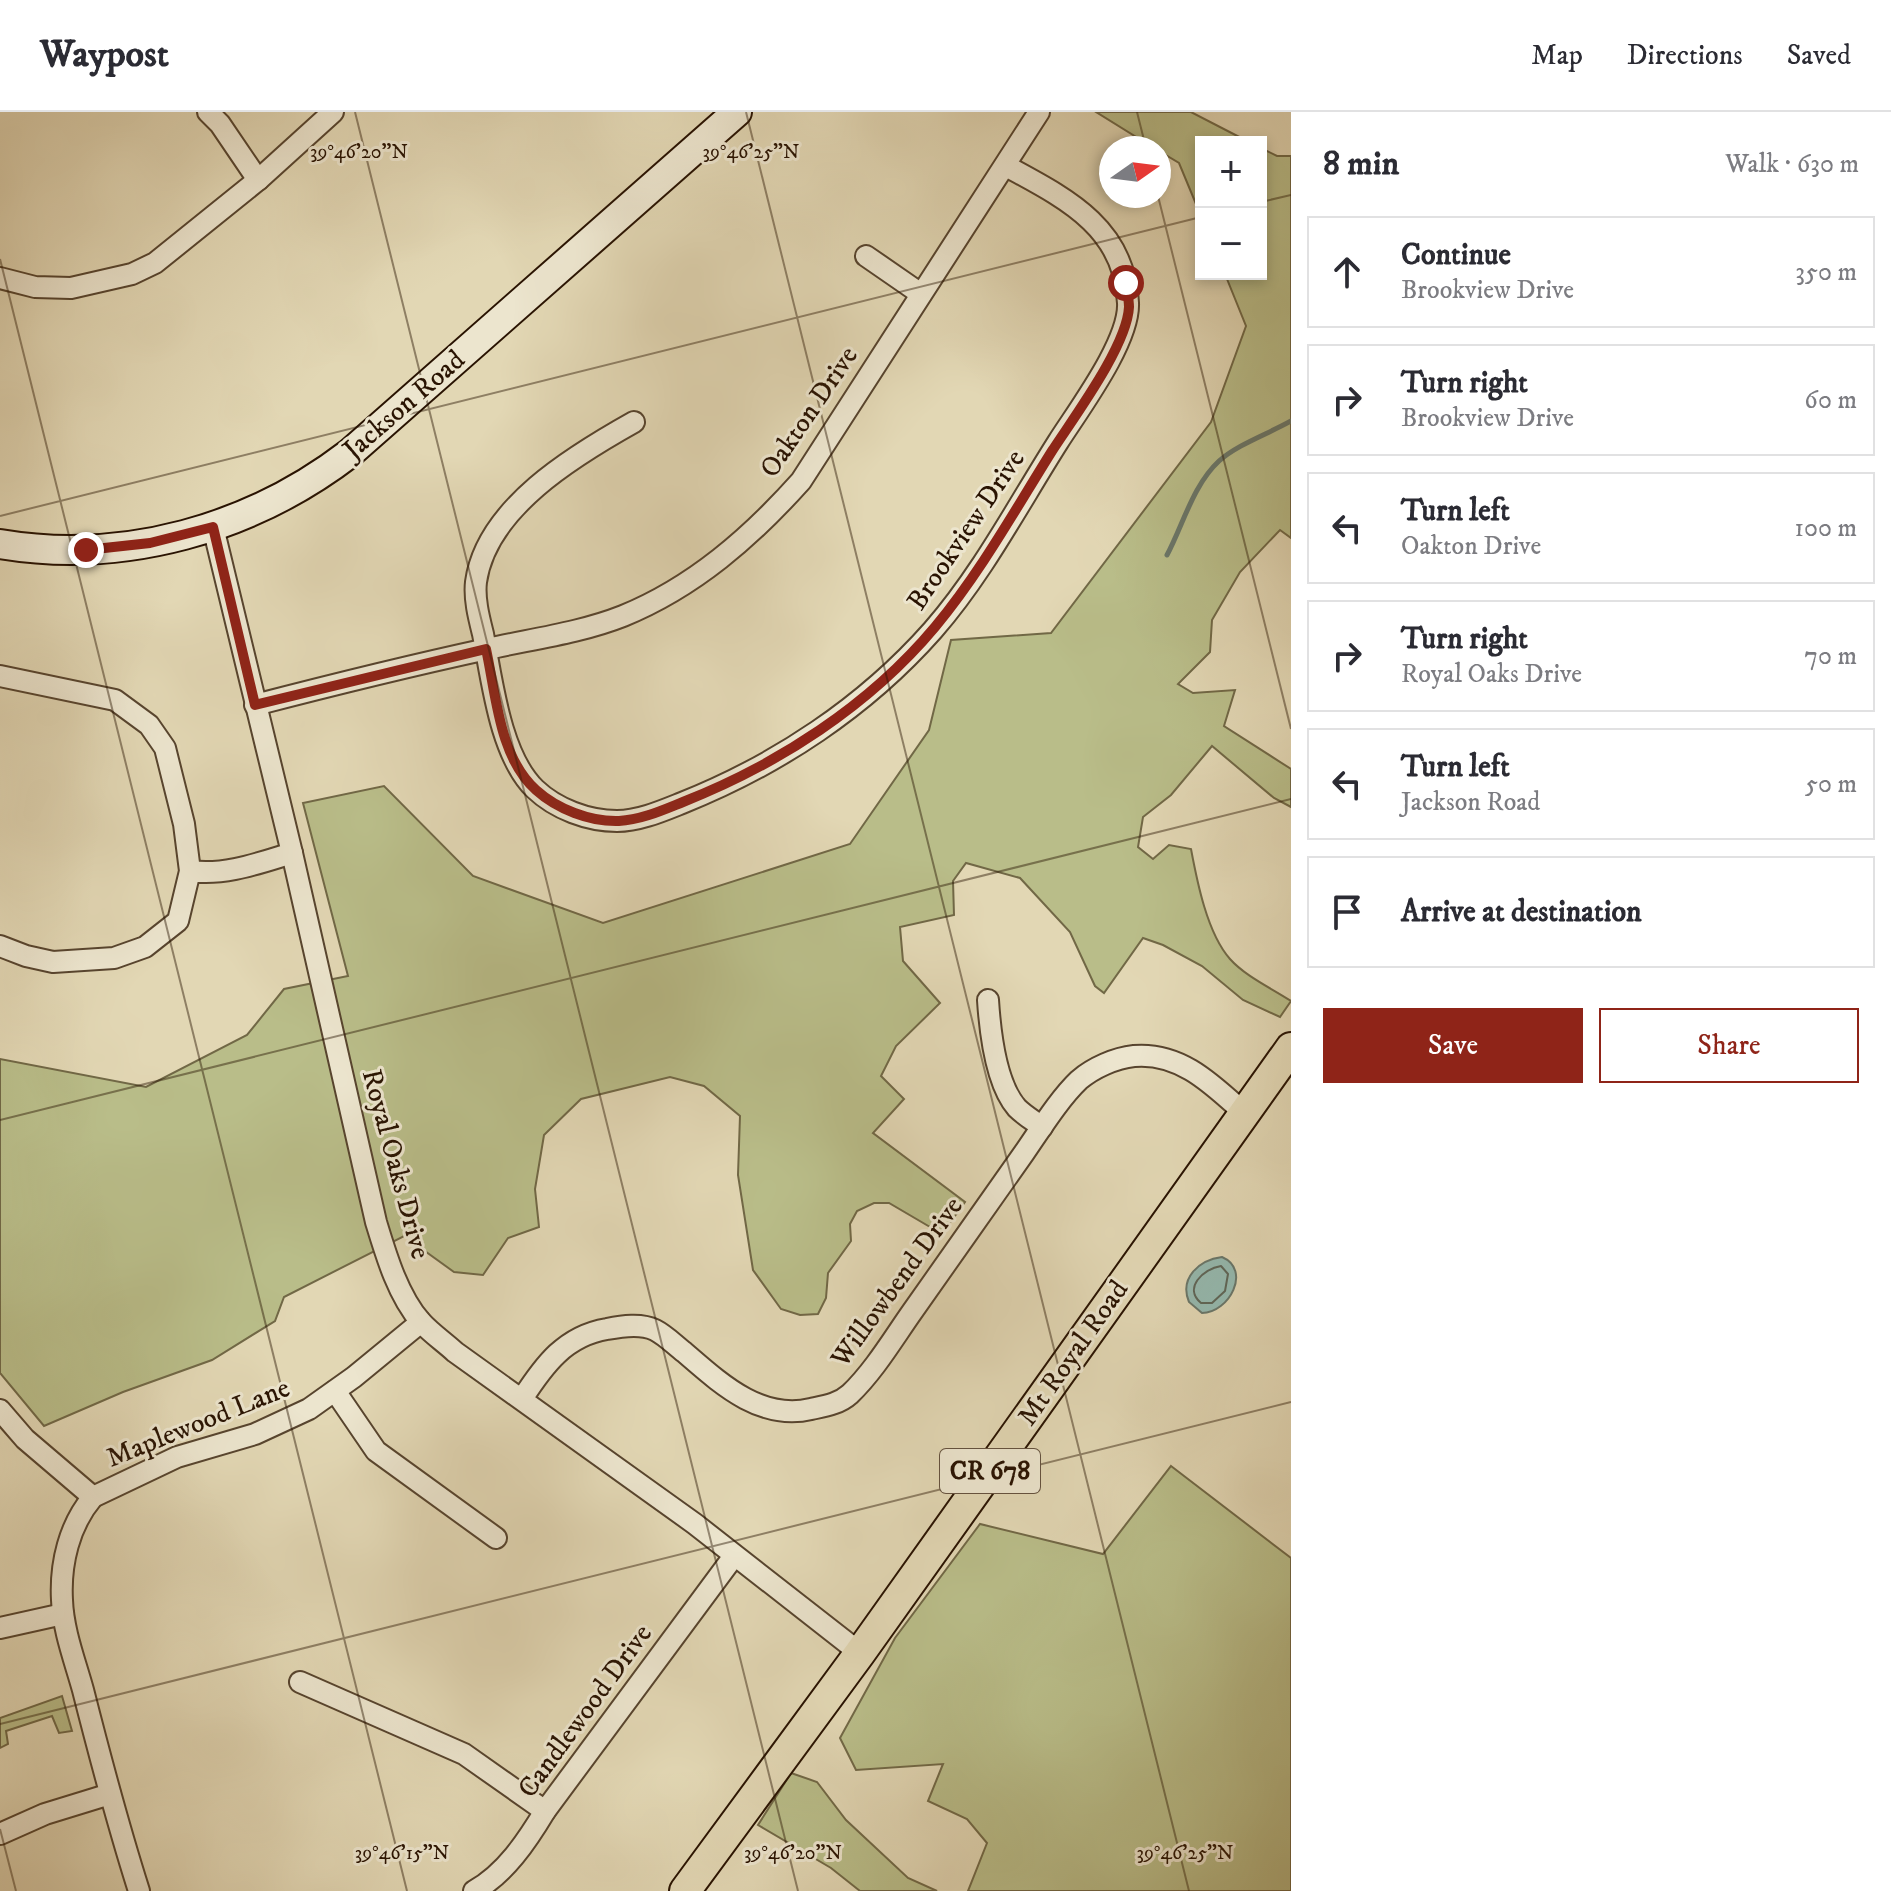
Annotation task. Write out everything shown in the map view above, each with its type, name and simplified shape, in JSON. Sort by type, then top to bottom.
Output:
[{"type":"main road","name":"Mt Royal Road","points":[[685,1891],[860,1653],[1291,1048]]},
{"type":"street","points":[[208,112],[220,124],[258,180]]},
{"type":"street","points":[[0,278],[35,287],[71,288],[132,274],[172,251],[258,180],[333,112]]},
{"type":"street","name":"Jackson Road","points":[[0,544],[54,550],[115,548],[150,543],[213,527],[281,498],[316,478],[350,453],[737,112]]},
{"type":"street","name":"Oakton Drive","points":[[255,705],[486,649],[593,627],[625,615],[694,578],[752,533],[801,481],[1039,112]]},
{"type":"street","name":"Brookview Drive","points":[[634,422],[571,459],[520,503],[495,532],[476,583],[478,615],[506,738],[518,767],[535,789],[559,806],[587,818],[618,821],[636,818],[713,790],[839,717],[877,686],[934,629],[970,581],[1093,387],[1123,335],[1129,308],[1121,263],[1110,241],[1091,220],[1068,202],[1006,166]]},
{"type":"street","points":[[866,256],[921,294]]},
{"type":"street","name":"Royal Oaks Drive","points":[[213,527],[292,853],[376,1222],[395,1276],[421,1322],[455,1352],[695,1524],[860,1653]]},
{"type":"street","points":[[0,676],[115,700],[149,725],[165,748],[184,824],[190,871],[178,921],[145,947],[114,958],[53,962],[0,946]]},
{"type":"street","points":[[190,871],[207,874],[246,867],[292,853]]},
{"type":"street","points":[[988,1000],[995,1052],[1007,1092],[1016,1107],[1042,1127]]},
{"type":"street","name":"Willowbend Drive","points":[[522,1399],[538,1373],[568,1343],[600,1330],[627,1325],[653,1329],[725,1387],[751,1402],[778,1412],[833,1404],[848,1397],[879,1359],[1042,1127],[1079,1080],[1108,1062],[1133,1056],[1158,1057],[1181,1064],[1203,1076],[1243,1112]]},
{"type":"street","name":"Maplewood Lane","points":[[139,1891],[63,1614],[63,1565],[83,1508],[93,1497],[177,1457],[255,1434],[287,1420],[335,1391],[421,1322]]},
{"type":"street","points":[[335,1391],[376,1451],[496,1538]]},
{"type":"street","points":[[0,1410],[25,1439],[93,1497]]},
{"type":"street","name":"Candlewood Drive","points":[[474,1891],[518,1851],[734,1556]]},
{"type":"street","points":[[0,1628],[63,1614]]},
{"type":"street","points":[[300,1682],[464,1754],[545,1811]]},
{"type":"street","points":[[0,1834],[45,1814],[110,1794]]},
{"type":"green space","points":[[1096,112],[1191,112],[1237,136],[1195,136],[1195,202],[1179,163],[1171,158],[1171,136],[1135,136]]},
{"type":"green space","points":[[1267,151],[1277,156],[1291,156],[1291,538],[1280,530],[1240,572],[1212,620],[1210,652],[1178,684],[1193,693],[1235,690],[1224,726],[1291,769],[1291,807],[1274,798],[1212,746],[1171,795],[1143,817],[1138,847],[1153,859],[1169,845],[1191,849],[1204,906],[1215,935],[1236,965],[1291,1001],[1280,1017],[1243,1000],[1202,966],[1143,938],[1104,993],[1095,986],[1070,932],[1020,878],[966,863],[953,881],[954,915],[900,927],[903,961],[940,1003],[896,1046],[881,1076],[904,1099],[873,1133],[965,1202],[942,1234],[889,1203],[874,1203],[857,1211],[850,1224],[851,1241],[828,1273],[826,1298],[818,1314],[800,1315],[781,1309],[753,1270],[738,1175],[740,1116],[704,1086],[670,1077],[581,1099],[544,1135],[535,1189],[539,1227],[508,1238],[483,1275],[454,1272],[418,1246],[410,1233],[284,1297],[275,1321],[212,1360],[123,1392],[44,1426],[0,1373],[0,1059],[146,1087],[247,1035],[284,989],[348,976],[303,803],[384,786],[473,876],[603,923],[850,844],[929,730],[951,640],[1051,633],[1211,422],[1246,326],[1227,280],[1267,280]]},
{"type":"green space","points":[[1171,1466],[1291,1558],[1291,1891],[968,1891],[987,1843],[967,1819],[928,1801],[943,1764],[856,1770],[840,1738],[895,1638],[980,1524],[1103,1554]]},
{"type":"green space","points":[[62,1696],[72,1731],[59,1733],[52,1716],[6,1731],[8,1744],[0,1748],[0,1718]]},
{"type":"green space","points":[[791,1773],[817,1782],[846,1820],[908,1878],[937,1891],[860,1891],[831,1868],[758,1825]]},
{"type":"water","points":[[1222,1257],[1231,1263],[1235,1271],[1233,1290],[1221,1306],[1202,1313],[1189,1302],[1189,1278],[1199,1266]]},
{"type":"waterway","points":[[1167,555],[1195,493],[1219,461],[1235,449],[1291,421]]},
{"type":"route","points":[[86,550],[150,543],[213,527],[255,705],[486,649],[506,738],[518,767],[535,789],[559,806],[587,818],[618,821],[636,818],[713,790],[839,717],[877,686],[934,629],[970,581],[1123,335],[1129,308],[1126,283]]}]
